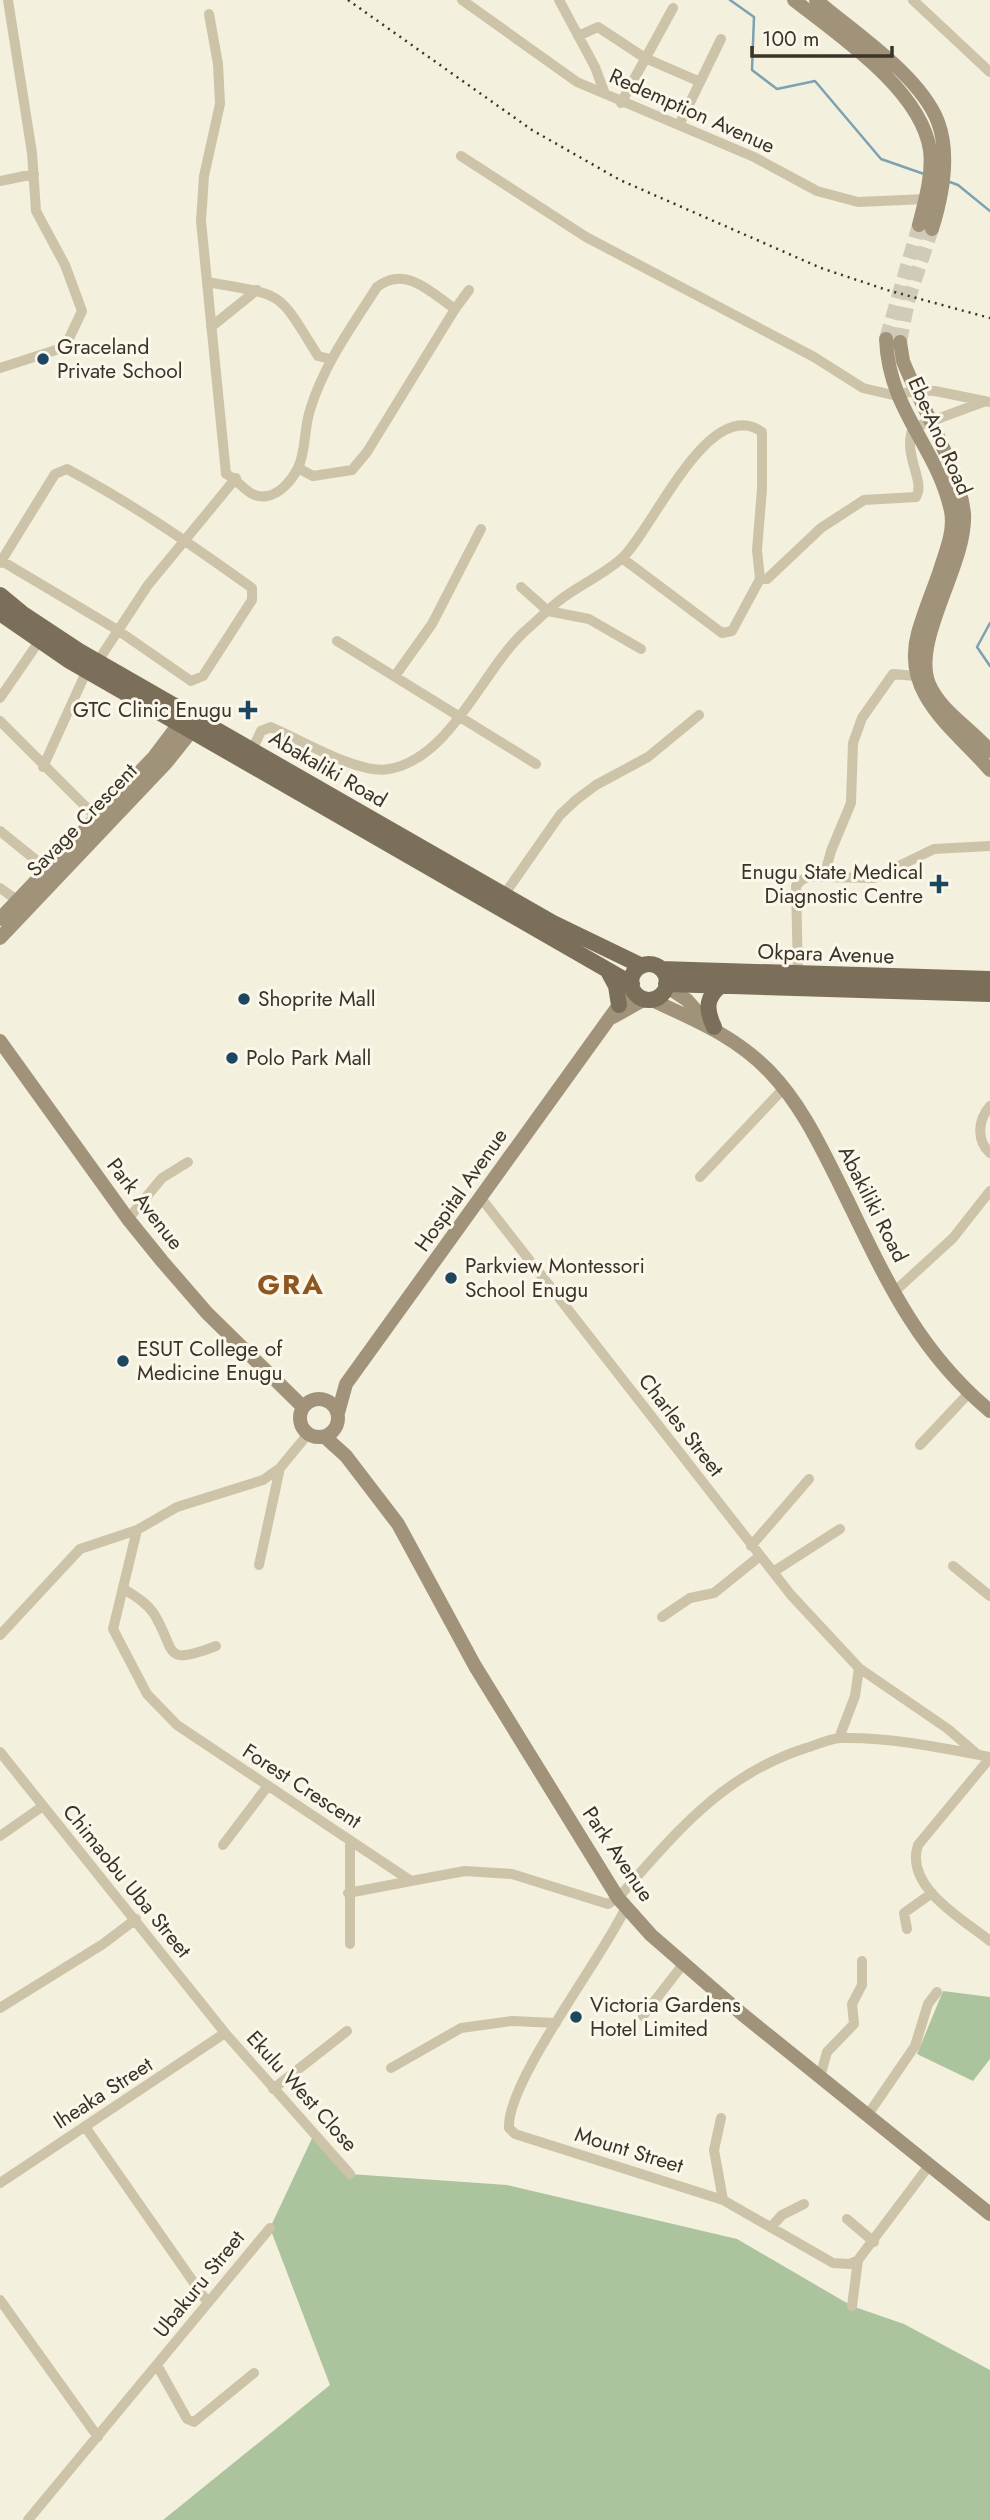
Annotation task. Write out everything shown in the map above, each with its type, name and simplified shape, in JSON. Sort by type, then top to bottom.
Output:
[{"type":"main road","points":[[794,0],[879,71],[913,107],[927,136],[936,178],[926,199],[926,227],[936,178],[942,135],[933,112],[904,76],[816,0]]},
{"type":"main road","name":"Ebe-Ano Road","points":[[990,751],[941,702],[929,684],[927,675],[930,638],[964,525],[962,498],[893,340],[897,396],[942,480],[952,521],[949,540],[917,635],[916,676],[931,708],[990,770]]},
{"type":"main road","name":"Abakaliki Road","points":[[0,595],[43,636]]},
{"type":"main road","name":"Abakaliki Road","points":[[0,613],[456,877],[504,895],[611,954],[642,966]]},
{"type":"main road","name":"Abakaliki Road","points":[[190,721],[252,750],[632,985]]},
{"type":"main road","name":"Savage Crescent","points":[[0,919],[190,721]]},
{"type":"main road","name":"Savage Crescent","points":[[0,938],[166,763],[190,721]]},
{"type":"main road","points":[[653,965],[664,980],[711,1026],[637,995],[632,985],[633,975],[642,966],[653,965]]},
{"type":"main road","points":[[609,973],[616,986],[618,1005]]},
{"type":"main road","name":"Okpara Avenue","points":[[664,980],[798,974],[836,982],[990,994]]},
{"type":"main road","name":"Okpara Avenue","points":[[664,980],[724,983],[990,979]]},
{"type":"main road","points":[[608,1019],[662,994],[664,980]]},
{"type":"main road","points":[[711,1026],[708,1001],[711,994],[724,983]]},
{"type":"main road","name":"Hospital Avenue","points":[[346,1384],[632,985]]},
{"type":"main road","name":"Abakiliki Road","points":[[711,1026],[749,1053],[784,1088],[812,1129],[894,1292],[928,1349],[969,1393],[990,1411]]},
{"type":"main road","name":"Park Avenue","points":[[0,1041],[128,1219],[207,1313],[276,1377]]},
{"type":"main road","points":[[276,1377],[331,1403],[338,1413]]},
{"type":"main road","points":[[276,1377],[303,1407]]},
{"type":"main road","points":[[303,1407],[346,1384]]},
{"type":"main road","points":[[303,1407],[300,1420],[308,1434],[330,1434],[346,1384]]},
{"type":"main road","name":"Park Avenue","points":[[330,1434],[398,1524],[475,1666],[622,1903],[684,1964],[928,2167],[990,2214]]},
{"type":"street","points":[[0,368],[61,349],[77,326],[82,307],[65,265],[42,227],[35,203],[34,174],[8,0]]},
{"type":"street","points":[[559,0],[606,94]]},
{"type":"street","points":[[914,0],[990,72]]},
{"type":"street","name":"Redemption Avenue","points":[[468,1],[577,82],[621,103],[680,123],[754,157],[817,191],[858,202],[926,199]]},
{"type":"street","points":[[621,103],[673,8]]},
{"type":"street","points":[[209,14],[218,64],[220,104],[200,203],[226,474],[236,478],[244,489],[265,497],[287,484],[298,468],[309,411],[330,359],[377,287],[392,277],[405,277],[455,309]]},
{"type":"street","points":[[578,36],[598,27],[645,58],[698,81]]},
{"type":"street","points":[[680,123],[698,81],[721,39]]},
{"type":"street","points":[[461,156],[535,206],[633,264],[814,358],[863,388],[897,396],[915,390],[934,391],[987,402]]},
{"type":"street","points":[[0,181],[34,174]]},
{"type":"street","points":[[373,274],[377,287]]},
{"type":"street","points":[[207,282],[257,290],[281,299],[318,356],[330,359]]},
{"type":"street","points":[[211,327],[257,290]]},
{"type":"street","points":[[298,468],[313,476],[352,470],[367,452],[469,290]]},
{"type":"street","points":[[760,579],[767,579],[821,528],[864,500],[916,497],[919,485],[908,450],[913,428],[987,402]]},
{"type":"street","points":[[252,750],[261,731],[271,727],[365,769],[390,769],[421,757],[458,716],[521,635],[548,611],[622,558],[697,452],[723,430],[750,425],[762,432],[757,550],[760,579],[732,631],[725,634],[622,558]]},
{"type":"street","points":[[61,469],[115,495],[185,539],[251,588],[252,600],[197,681],[191,681],[116,629],[1,562],[61,469]]},
{"type":"street","points":[[43,766],[92,665],[116,629],[236,478]]},
{"type":"street","points":[[396,676],[432,624],[481,529]]},
{"type":"street","points":[[521,587],[548,611],[589,619],[641,649]]},
{"type":"street","points":[[0,698],[43,636]]},
{"type":"street","points":[[337,641],[536,764]]},
{"type":"street","points":[[824,877],[831,851],[851,803],[853,743],[862,718],[893,674],[916,676]]},
{"type":"street","points":[[504,895],[560,815],[576,800],[596,785],[648,757],[699,715]]},
{"type":"street","points":[[0,721],[97,818]]},
{"type":"street","points":[[0,831],[47,869]]},
{"type":"street","points":[[798,974],[796,886],[801,879],[809,876],[874,878],[934,849],[990,846]]},
{"type":"street","points":[[0,888],[17,900]]},
{"type":"street","points":[[700,1177],[784,1088]]},
{"type":"street","points":[[988,1151],[979,1126],[990,1106]]},
{"type":"street","points":[[128,1219],[162,1178],[188,1162]]},
{"type":"street","points":[[894,1292],[953,1238],[990,1191]]},
{"type":"street","name":"Charles Street","points":[[481,1198],[773,1572],[859,1668],[948,1729],[977,1755]]},
{"type":"street","points":[[919,1445],[969,1393]]},
{"type":"street","points":[[0,1635],[80,1549],[137,1530],[177,1507],[250,1486],[280,1468],[308,1434]]},
{"type":"street","points":[[259,1565],[280,1468]]},
{"type":"street","points":[[751,1546],[809,1479]]},
{"type":"street","points":[[773,1572],[840,1529]]},
{"type":"street","name":"Forest Crescent","points":[[137,1530],[113,1629],[153,1702],[177,1725],[411,1881]]},
{"type":"street","points":[[662,1617],[690,1598],[714,1593],[760,1556]]},
{"type":"street","points":[[953,1566],[990,1596]]},
{"type":"street","points":[[124,1589],[153,1613],[168,1648],[175,1654],[184,1657],[216,1646]]},
{"type":"street","points":[[859,1668],[855,1696],[839,1738],[990,1758],[918,1845],[916,1870],[932,1893],[990,1941]]},
{"type":"street","name":"Mount Street","points":[[839,1738],[764,1763],[738,1779],[678,1829],[622,1903],[510,2112],[509,2127],[515,2134],[723,2200],[833,2263],[850,2264],[858,2260]]},
{"type":"street","name":"Chimaobu Uba Street","points":[[0,1752],[225,2033]]},
{"type":"street","points":[[223,1844],[267,1787]]},
{"type":"street","points":[[0,1836],[43,1806]]},
{"type":"street","points":[[350,1840],[350,1944]]},
{"type":"street","points":[[348,1893],[465,1871],[512,1874],[602,1903],[622,1903]]},
{"type":"street","points":[[906,1929],[904,1913],[932,1893]]},
{"type":"street","points":[[0,2008],[103,1944],[136,1919]]},
{"type":"street","points":[[820,2077],[827,2052],[854,2024],[852,2004],[862,1985],[862,1962]]},
{"type":"street","points":[[643,2016],[684,1964]]},
{"type":"street","points":[[867,2116],[915,2046],[928,2004],[937,1992]]},
{"type":"street","points":[[391,2068],[461,2028],[495,2022],[556,2023]]},
{"type":"street","points":[[273,2089],[347,2031]]},
{"type":"street","name":"Ekulu West Close","points":[[225,2033],[350,2174]]},
{"type":"street","name":"Iheaka Street","points":[[0,2183],[225,2033]]},
{"type":"street","points":[[721,2118],[714,2150],[723,2200]]},
{"type":"street","points":[[86,2127],[208,2303]]},
{"type":"street","points":[[852,2306],[858,2260],[928,2167]]},
{"type":"street","points":[[771,2227],[782,2215],[804,2204]]},
{"type":"street","points":[[847,2220],[874,2242]]},
{"type":"street","name":"Ubakuru Street","points":[[28,2520],[270,2228]]},
{"type":"street","points":[[0,2300],[98,2437]]},
{"type":"street","points":[[157,2365],[187,2419],[194,2422],[254,2373]]},
{"type":"green space","points":[[943,1991],[990,1997],[990,2059],[973,2081],[917,2054]]},
{"type":"green space","points":[[314,2134],[350,2174],[507,2185],[737,2239],[852,2306],[904,2324],[990,2370],[990,2520],[163,2520],[330,2385],[270,2228]]},
{"type":"waterway","points":[[730,0],[754,17],[752,70],[777,89],[815,81],[881,159],[924,174]]},
{"type":"waterway","points":[[947,181],[958,185],[990,211]]},
{"type":"waterway","points":[[990,623],[977,647],[990,666]]},
{"type":"tunnel","points":[[886,339],[919,225]]},
{"type":"tunnel","points":[[900,342],[908,301],[932,229]]},
{"type":"railway","points":[[348,0],[532,130],[620,180],[821,268],[887,290],[990,318]]},
{"type":"place","name":"Graceland Private School","points":[[43,359]]},
{"type":"place","name":"GTC Clinic Enugu","points":[[248,710]]},
{"type":"place","name":"Enugu State Medical Diagnostic Centre","points":[[939,884]]},
{"type":"place","name":"Shoprite Mall","points":[[244,999]]},
{"type":"place","name":"Polo Park Mall","points":[[232,1058]]},
{"type":"place","name":"Parkview Montessori School Enugu","points":[[451,1278]]},
{"type":"place","name":"ESUT College of Medicine Enugu","points":[[123,1361]]},
{"type":"place","name":"Victoria Gardens Hotel Limited","points":[[576,2017]]},
{"type":"district","name":"GRA","points":[[291,1284]]}]
